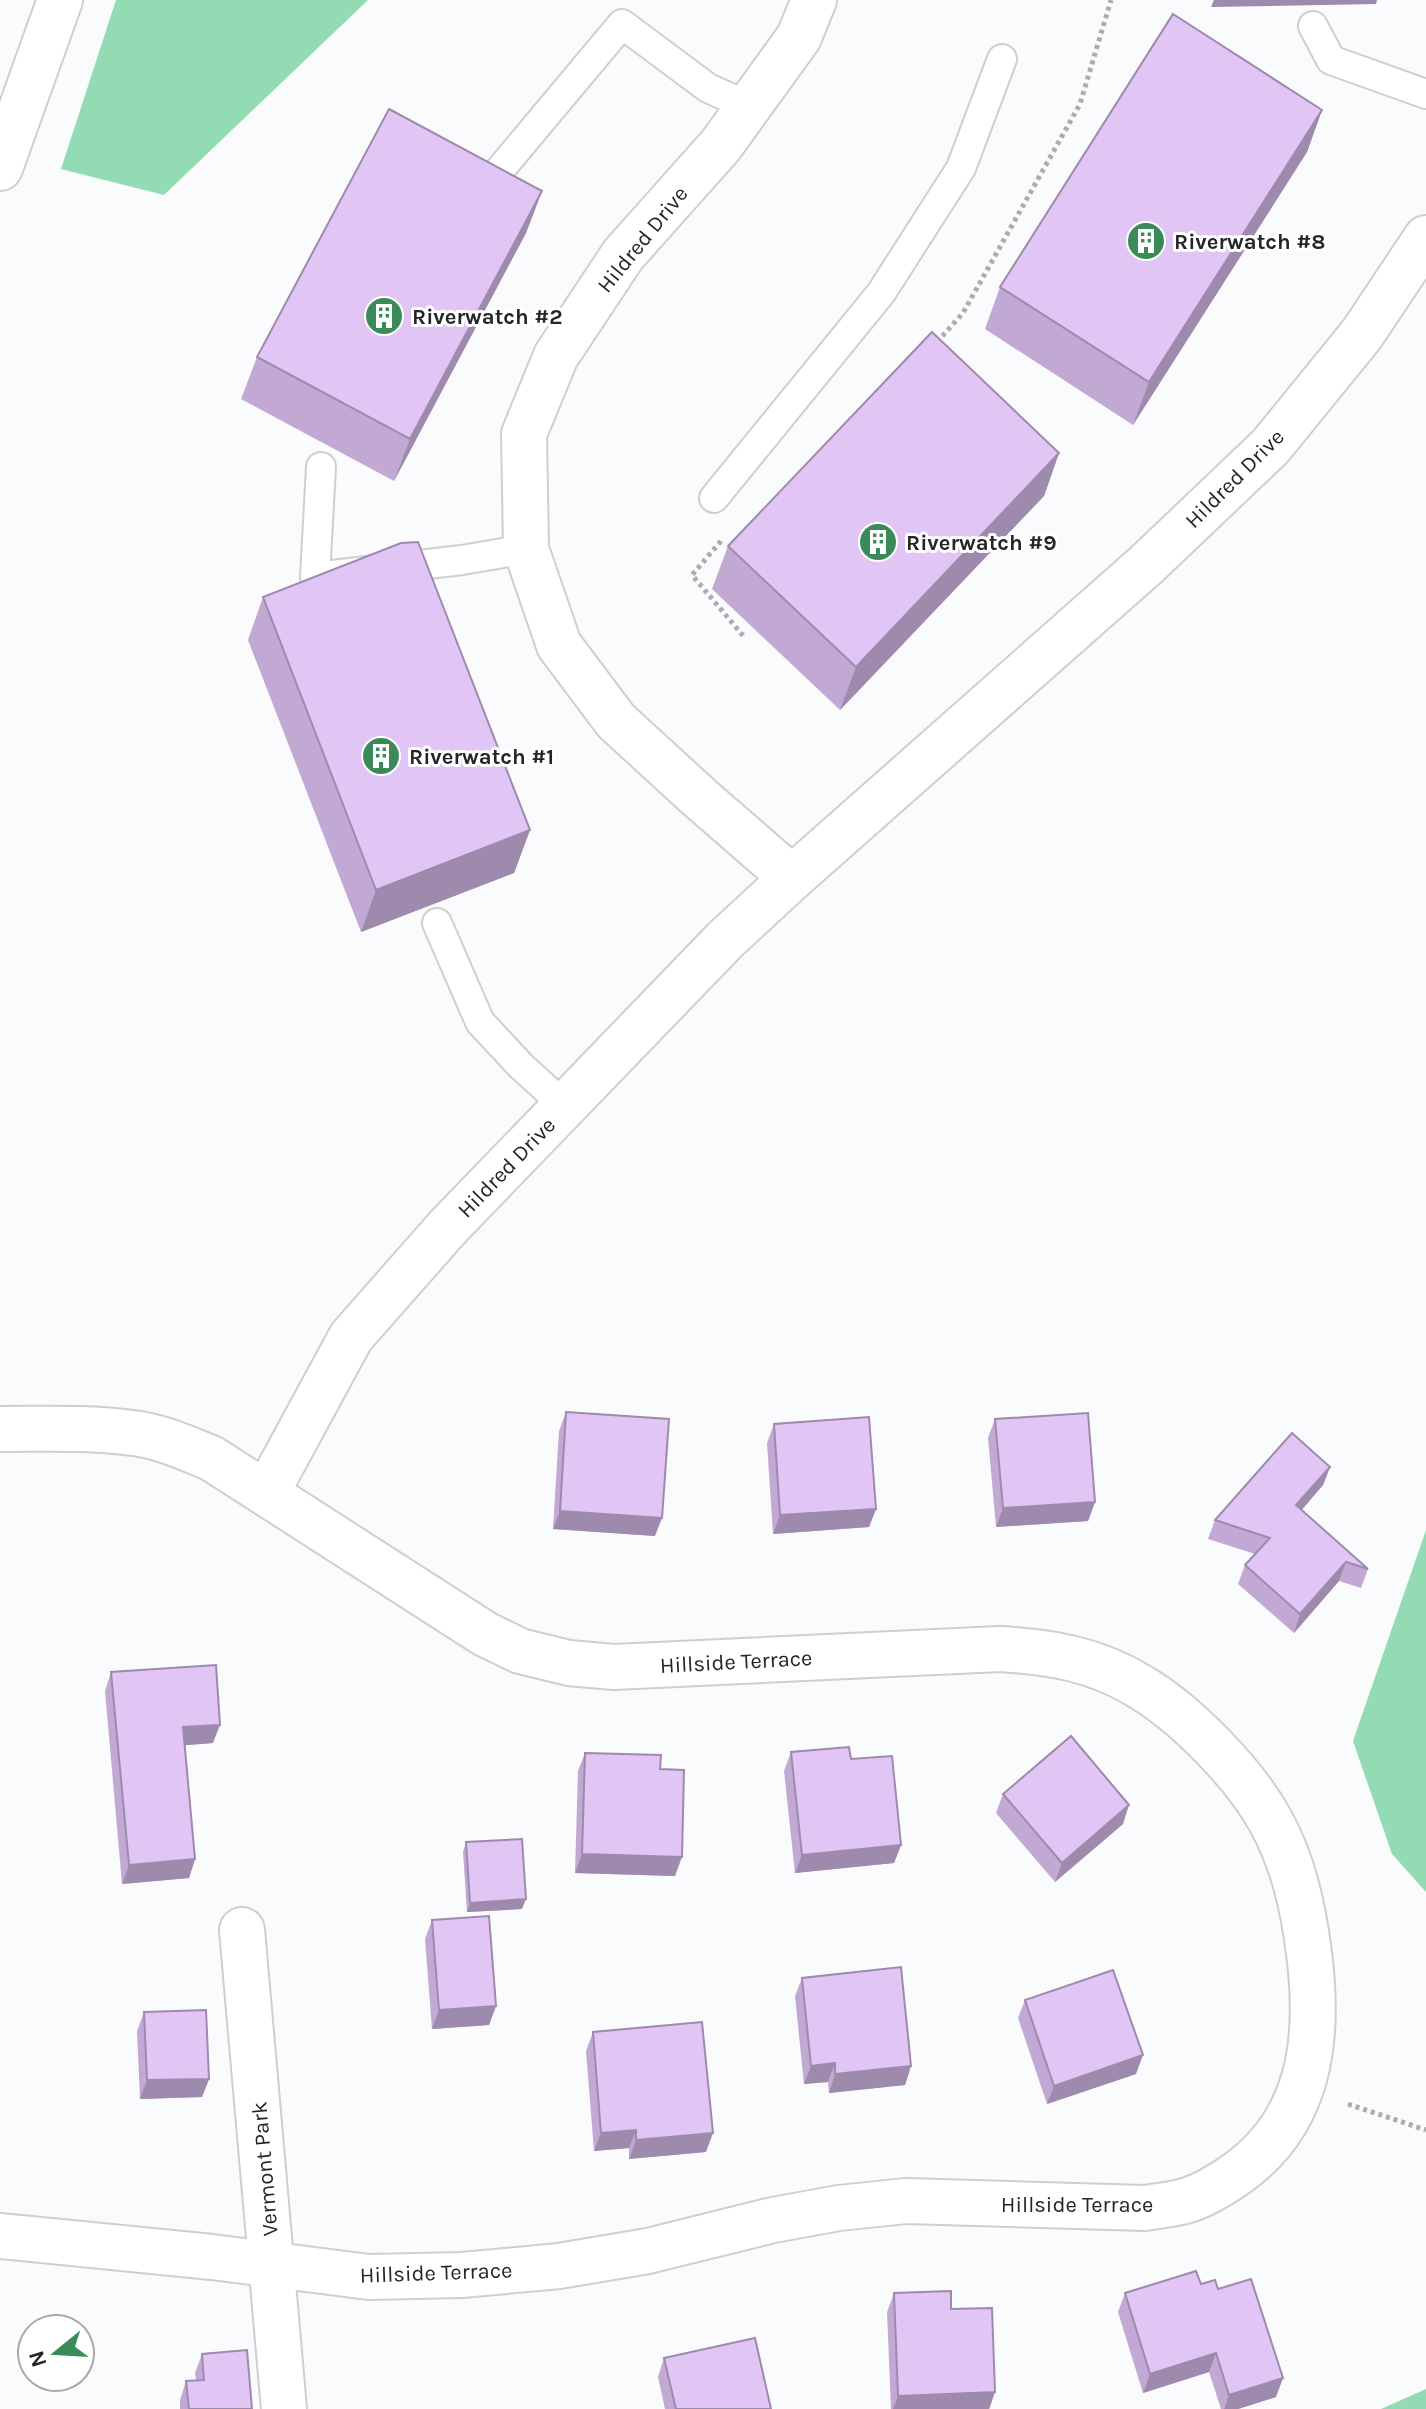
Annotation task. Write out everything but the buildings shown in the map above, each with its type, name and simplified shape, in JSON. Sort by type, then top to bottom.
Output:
[{"type":"street","points":[[0,168],[60,0]]},
{"type":"street","name":"Hildred Drive","points":[[792,878],[616,721],[559,645],[526,549],[524,434],[556,356],[623,255],[721,145],[799,37],[814,0]]},
{"type":"street","name":"Hildred Drive","points":[[267,1492],[351,1337],[447,1228],[725,940],[1146,565],[1270,447],[1362,334],[1426,238]]},
{"type":"street","name":"Hillside Terrace","points":[[0,1429],[135,1433],[211,1458],[485,1634],[520,1651],[569,1663],[614,1667],[1000,1649],[1047,1652],[1096,1665],[1139,1686],[1177,1713],[1233,1768],[1269,1818],[1291,1864],[1304,1912],[1314,1992],[1313,2042],[1302,2089],[1281,2132],[1253,2162],[1221,2184],[1183,2202],[1145,2208],[906,2201],[773,2220],[633,2254],[559,2266],[462,2275],[369,2277],[212,2257],[0,2236]]},
{"type":"street","name":"Vermont Park","points":[[242,1930],[284,2409]]},
{"type":"lane","points":[[489,183],[622,24],[708,88],[748,106]]},
{"type":"lane","points":[[1313,26],[1331,60],[1426,94]]},
{"type":"lane","points":[[714,498],[881,293],[961,168],[1002,59]]},
{"type":"lane","points":[[321,467],[315,577],[462,560],[526,549]]},
{"type":"lane","points":[[437,923],[480,1022],[521,1066],[565,1106]]},
{"type":"path","points":[[931,349],[963,313],[1080,104],[1111,0]]},
{"type":"path","points":[[723,539],[692,575],[745,638]]},
{"type":"path","points":[[1302,2089],[1426,2130]]},
{"type":"green space","points":[[116,0],[368,0],[164,195],[61,169]]},
{"type":"green space","points":[[1426,1530],[1426,1892],[1392,1854],[1353,1741]]},
{"type":"green space","points":[[1426,2389],[1426,2409],[1381,2409]]},
{"type":"place","name":"Riverwatch #8","points":[[1146,241]]},
{"type":"place","name":"Riverwatch #2","points":[[384,316]]},
{"type":"place","name":"Riverwatch #9","points":[[878,542]]},
{"type":"place","name":"Riverwatch #1","points":[[381,756]]}]
